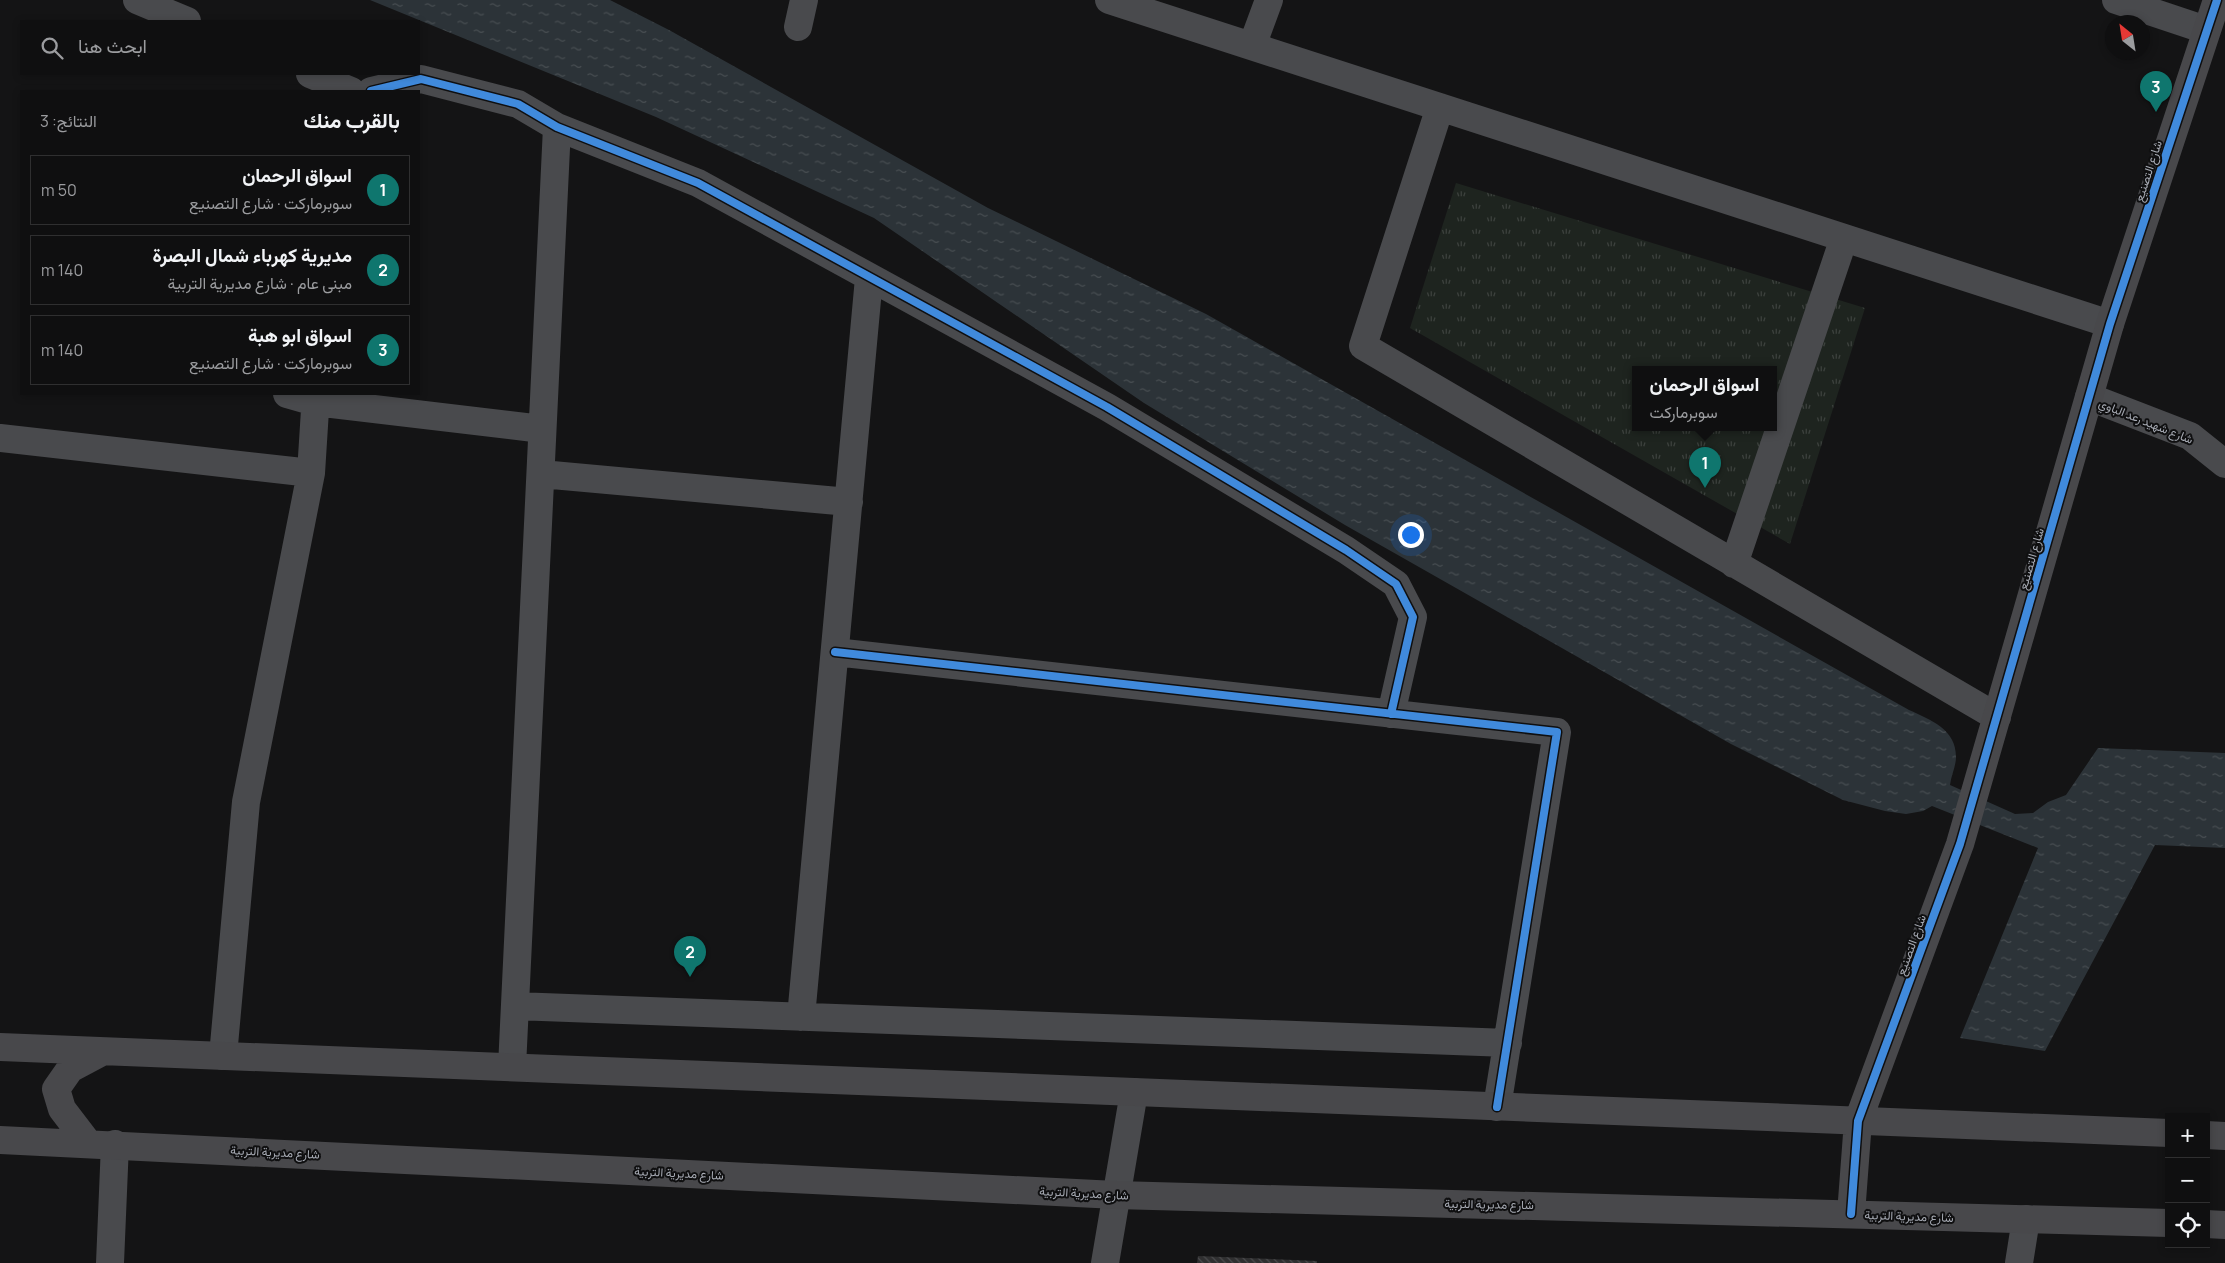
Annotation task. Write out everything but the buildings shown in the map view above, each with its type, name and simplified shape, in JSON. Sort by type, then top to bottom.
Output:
[{"type":"main road","name":"شارع التصنيع","points":[[1852,1214],[1858,1121],[1960,844],[2110,324],[2217,0]]},
{"type":"main road","points":[[0,1048],[2165,1134]]},
{"type":"main road","points":[[88,1143],[62,1110],[56,1089],[70,1069],[102,1052]]},
{"type":"main road","points":[[2210,1135],[2225,1136]]},
{"type":"main road","name":"شارع مديرية التربية","points":[[0,1140],[115,1144],[1116,1195],[2165,1223]]},
{"type":"main road","points":[[2210,1224],[2225,1225]]},
{"type":"street","points":[[137,0],[185,20]]},
{"type":"street","points":[[798,27],[804,0]]},
{"type":"street","points":[[1109,0],[2110,324]]},
{"type":"street","points":[[1252,46],[1269,0]]},
{"type":"street","points":[[2116,0],[2206,30]]},
{"type":"street","points":[[312,75],[349,90]]},
{"type":"street","points":[[375,90],[421,79],[518,104],[557,127],[698,184],[1107,407],[1346,550],[1396,584],[1413,617],[1391,714]]},
{"type":"street","points":[[1440,107],[1363,346],[1997,718]]},
{"type":"street","points":[[512,1067],[557,127]]},
{"type":"street","points":[[1734,564],[1844,238]]},
{"type":"street","points":[[801,1016],[869,278]]},
{"type":"street","points":[[294,395],[542,429]]},
{"type":"street","name":"شارع شهيد رعد الباوي","points":[[2089,397],[2190,436],[2225,464]]},
{"type":"street","points":[[223,1056],[246,802],[312,473],[316,398]]},
{"type":"street","points":[[0,438],[312,473]]},
{"type":"street","points":[[541,474],[849,502]]},
{"type":"street","points":[[835,652],[1557,732],[1497,1107]]},
{"type":"street","points":[[515,1006],[1508,1044]]},
{"type":"street","points":[[1105,1263],[1134,1092]]},
{"type":"street","points":[[110,1263],[115,1144]]},
{"type":"street","points":[[2019,1263],[2026,1219]]},
{"type":"green space","points":[[1456,183],[1865,308],[1790,544],[1410,328]]},
{"type":"water","points":[[370,0],[610,0],[669,30],[988,208],[1206,314],[1909,710],[1934,722],[1947,732],[1955,747],[1956,760],[1950,785],[2015,814],[2033,813],[2048,802],[2066,795],[2098,748],[2225,753],[2225,848],[2155,845],[2045,1051],[1960,1038],[2038,848],[1932,806],[1923,811],[1906,814],[1885,811],[1843,800],[1731,744],[1345,525],[1144,403],[874,218],[656,117]]},
{"type":"cycle path","points":[[1851,1214],[1858,1121],[1960,844],[2110,324],[2217,0]]},
{"type":"cycle path","points":[[375,90],[421,79],[518,104],[557,127],[698,183],[1107,407],[1346,550],[1396,584],[1413,617],[1391,714]]},
{"type":"cycle path","points":[[835,652],[1557,732],[1497,1107]]},
{"type":"place","name":"اسواق ابو هبة","points":[[2156,112]]},
{"type":"place","name":"اسواق الرحمان","points":[[1705,488]]},
{"type":"place","name":"مديرية كهرباء شمال البصرة","points":[[690,977]]}]
